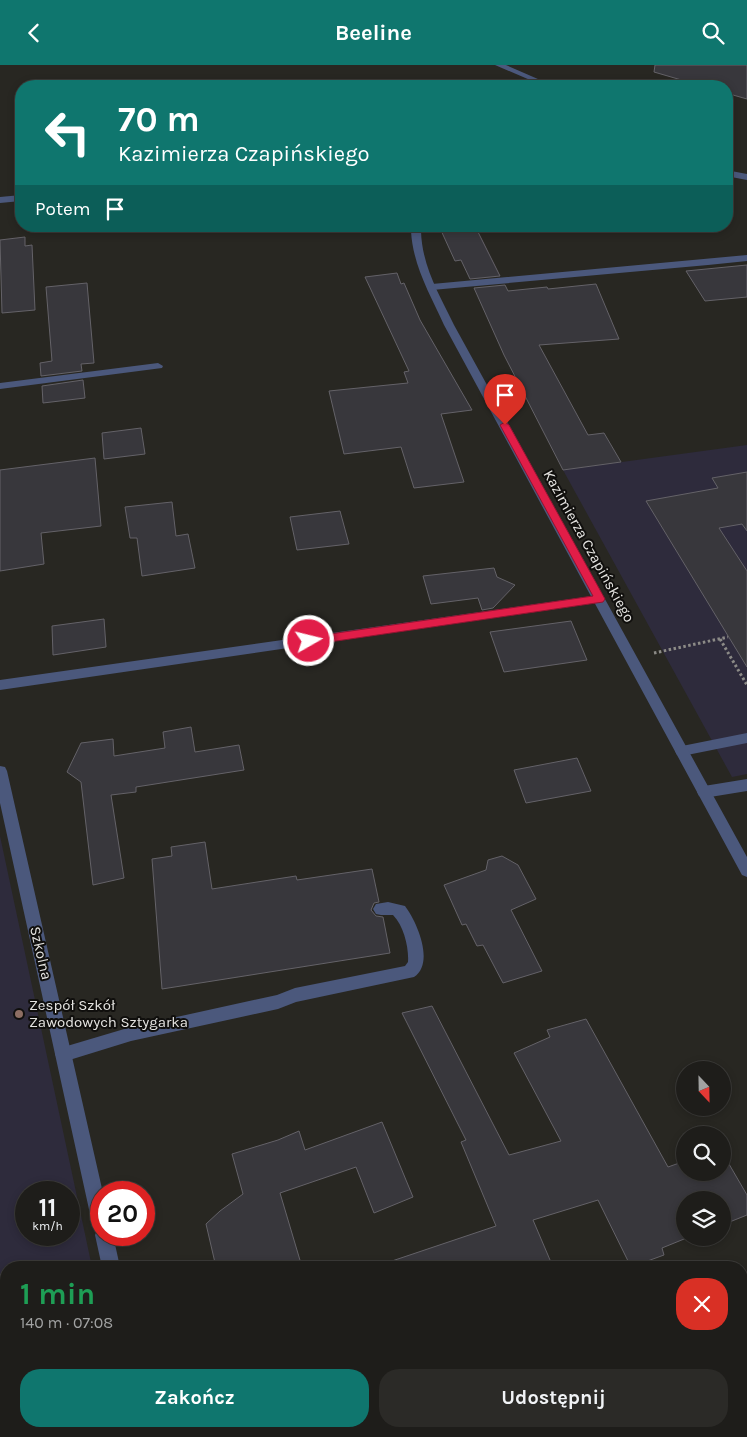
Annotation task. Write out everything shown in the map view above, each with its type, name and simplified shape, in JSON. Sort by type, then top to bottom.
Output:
[{"type":"street","points":[[499,65],[535,80]]},
{"type":"street","points":[[733,174],[747,177]]},
{"type":"street","points":[[0,200],[15,199]]},
{"type":"street","name":"Kazimierza Czapińskiego","points":[[416,232],[416,246],[449,325],[747,871]]},
{"type":"street","points":[[432,287],[599,272],[631,271],[747,258]]},
{"type":"street","points":[[0,386],[158,367]]},
{"type":"street","points":[[0,685],[599,599]]},
{"type":"street","points":[[682,751],[747,738]]},
{"type":"street","name":"Szkolna","points":[[0,771],[92,1181]]},
{"type":"street","points":[[704,792],[747,785]]},
{"type":"street","points":[[63,1054],[132,1034],[268,1005],[296,995],[408,972],[415,966],[416,956],[404,919],[401,912],[394,908],[381,909]]},
{"type":"street","points":[[106,1246],[110,1261]]},
{"type":"path","points":[[632,658],[728,637]]},
{"type":"path","points":[[720,639],[747,685]]},
{"type":"shaded area","points":[[747,445],[747,774],[732,777],[563,470]]},
{"type":"shaded area","name":"Zespół Szkół Zawodowych Sztygarka","points":[[0,836],[74,1181],[15,1181],[15,1246],[80,1246],[80,1211],[91,1261],[0,1261]]},
{"type":"building","points":[[655,65],[747,65],[747,99],[733,95],[733,80],[681,80],[654,72]]},
{"type":"building","points":[[442,232],[478,232],[500,276],[470,279],[461,260],[455,261]]},
{"type":"building","points":[[25,237],[25,246],[32,245],[35,310],[2,313],[0,240]]},
{"type":"building","points":[[747,265],[747,297],[705,301],[686,271]]},
{"type":"building","points":[[397,273],[401,284],[404,283],[420,320],[472,410],[441,414],[464,482],[414,488],[401,447],[344,454],[329,391],[408,383],[404,372],[409,371],[365,277]]},
{"type":"building","points":[[87,283],[94,363],[81,364],[82,371],[41,376],[40,363],[52,361],[46,287]]},
{"type":"building","points":[[596,284],[619,339],[539,345],[588,435],[604,433],[621,462],[563,470],[504,355],[474,288],[505,285],[508,291]]},
{"type":"building","points":[[83,380],[85,398],[43,403],[42,386]]},
{"type":"building","points":[[141,428],[145,454],[104,459],[102,433]]},
{"type":"building","points":[[95,458],[101,526],[41,533],[44,564],[0,571],[0,470]]},
{"type":"building","points":[[747,472],[747,531],[742,524],[719,528],[747,571],[747,667],[646,501],[718,488],[712,478]]},
{"type":"building","points":[[172,502],[176,536],[188,534],[195,568],[142,576],[137,538],[130,538],[125,507]]},
{"type":"building","points":[[340,511],[349,544],[297,550],[290,517]]},
{"type":"building","points":[[494,568],[497,577],[515,585],[493,608],[482,610],[478,598],[431,604],[423,576]]},
{"type":"building","points":[[104,619],[106,647],[53,655],[52,626]]},
{"type":"building","points":[[571,621],[587,660],[504,672],[490,632]]},
{"type":"building","points":[[191,727],[195,752],[239,745],[244,770],[136,787],[136,792],[111,795],[124,878],[93,885],[81,782],[67,772],[81,743],[113,739],[114,756],[165,748],[163,732]]},
{"type":"building","points":[[577,758],[591,791],[526,803],[514,770]]},
{"type":"building","points":[[205,842],[212,889],[296,876],[297,880],[372,869],[379,902],[374,903],[371,910],[376,916],[383,917],[390,953],[162,989],[152,859],[172,856],[171,847]]},
{"type":"building","points":[[502,856],[518,865],[536,899],[511,910],[542,971],[503,983],[483,945],[477,946],[466,924],[462,925],[444,885],[486,870],[488,860]]},
{"type":"building","points":[[432,1006],[509,1155],[561,1141],[514,1053],[550,1037],[547,1030],[586,1019],[668,1167],[676,1164],[676,1181],[731,1181],[731,1167],[747,1195],[747,1215],[731,1221],[731,1191],[676,1191],[676,1242],[662,1248],[664,1255],[648,1261],[628,1261],[598,1200],[533,1220],[550,1261],[392,1261],[496,1226],[461,1142],[466,1140],[402,1013]]},
{"type":"building","points":[[382,1122],[413,1197],[374,1213],[356,1167],[280,1193],[300,1261],[215,1261],[206,1224],[243,1194],[232,1154],[278,1140],[299,1131],[305,1150]]},
{"type":"place","name":"Zespół Szkół Zawodowych Sztygarka","points":[[19,1014]]},
{"type":"route","points":[[309,641],[599,599],[505,425]]}]
